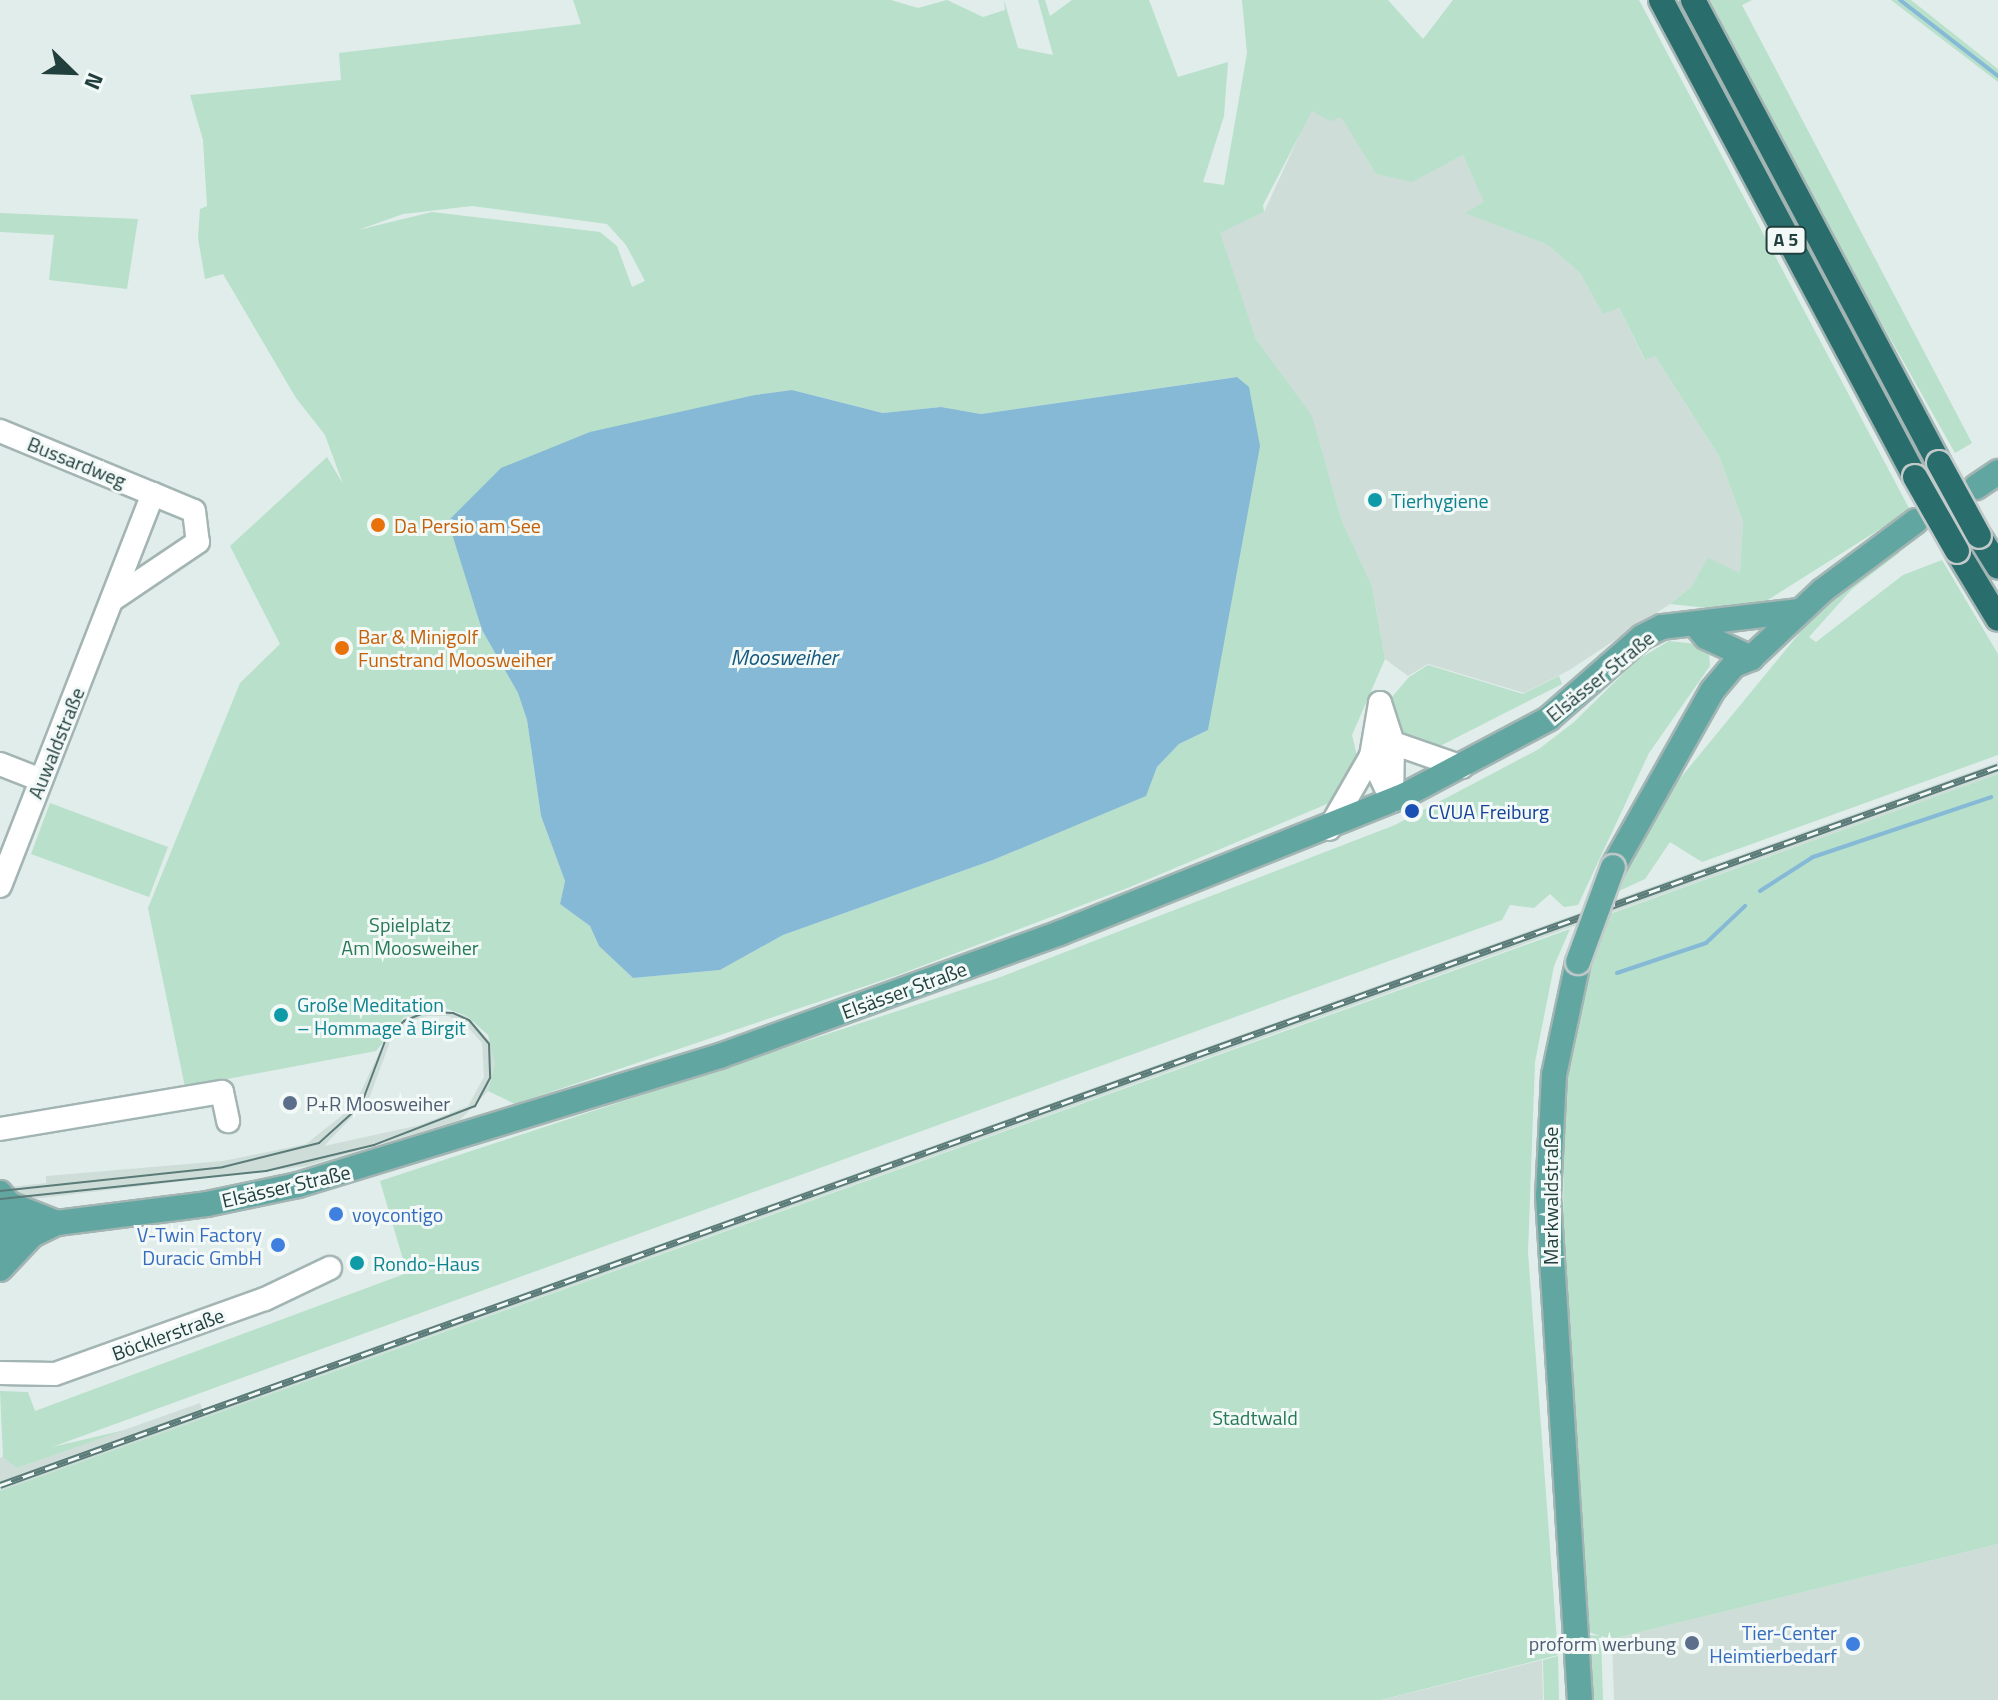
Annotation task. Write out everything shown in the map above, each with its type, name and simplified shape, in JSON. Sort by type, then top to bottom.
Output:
[{"type":"highway","name":"A 5","points":[[1661,0],[1915,477],[1998,619]]},
{"type":"highway","name":"A 5","points":[[1693,0],[1939,463],[1998,566]]},
{"type":"main road","points":[[1976,487],[1998,472]]},
{"type":"main road","name":"Markwaldstraße","points":[[1580,1700],[1548,1196],[1554,1075],[1578,962],[1613,867],[1712,691],[1734,665],[1751,658],[1798,611],[1916,521]]},
{"type":"main road","name":"Elsässer Straße","points":[[0,1239],[43,1225],[238,1199],[505,1126],[997,956],[1329,829],[1462,767],[1558,712],[1642,637],[1662,627],[1798,611]]},
{"type":"main road","points":[[1724,622],[1744,636],[1751,658]]},
{"type":"main road","points":[[1695,624],[1706,637],[1751,658]]},
{"type":"main road","points":[[0,1193],[9,1204],[43,1225],[0,1269]]},
{"type":"main road","name":"Elsässer Straße","points":[[0,1221],[43,1225]]},
{"type":"street","name":"Bussardweg","points":[[0,431],[153,494]]},
{"type":"street","points":[[112,600],[198,542],[194,511],[153,494]]},
{"type":"street","name":"Auwaldstraße","points":[[0,886],[153,494]]},
{"type":"street","points":[[1329,829],[1371,756],[1380,703],[1393,743],[1392,801]]},
{"type":"street","points":[[1393,743],[1462,767]]},
{"type":"street","points":[[1371,756],[1392,801]]},
{"type":"street","points":[[0,764],[41,780]]},
{"type":"street","points":[[0,1129],[222,1092],[228,1121]]},
{"type":"street","name":"Böcklerstraße","points":[[0,1373],[55,1374],[265,1299],[330,1268]]},
{"type":"shaded area","points":[[1311,110],[1341,116],[1376,174],[1412,181],[1463,155],[1485,202],[1466,213],[1548,245],[1580,273],[1603,313],[1619,308],[1644,359],[1655,356],[1719,456],[1743,522],[1740,573],[1708,559],[1691,587],[1670,604],[1568,671],[1524,693],[1428,664],[1408,676],[1385,659],[1372,586],[1342,521],[1312,417],[1256,339],[1219,233],[1264,212]]},
{"type":"shaded area","points":[[1998,762],[1998,774],[0,1491],[0,1458],[6,1455],[17,1468],[200,1403],[202,1409]]},
{"type":"shaded area","points":[[431,1008],[467,1016],[492,1044],[495,1063],[488,1091],[460,1120],[307,1166],[0,1203],[0,1188],[46,1183],[46,1176],[223,1161],[306,1144],[354,1106],[391,1028],[413,1012]],"holes":[[[427,1016],[448,1016],[465,1024],[482,1043],[484,1077],[468,1106],[420,1125],[324,1146],[369,1099],[391,1039],[407,1022]]]},
{"type":"shaded area","points":[[1998,1544],[1998,1700],[1614,1700],[1612,1639]]},
{"type":"shaded area","points":[[1542,1660],[1543,1700],[1382,1700]]},
{"type":"green space","name":"Spielplatz Am Moosweiher","points":[[573,0],[891,0],[918,8],[947,0],[983,17],[1005,10],[1004,0],[1018,48],[1053,55],[1038,0],[1045,0],[1050,16],[1072,0],[1149,0],[1178,77],[1228,62],[1224,116],[1203,182],[1224,185],[1247,53],[1242,0],[1388,0],[1423,39],[1453,0],[1639,0],[1910,510],[1760,605],[1736,611],[1670,604],[1691,587],[1708,558],[1740,573],[1743,522],[1719,456],[1655,356],[1645,360],[1619,308],[1603,314],[1580,273],[1548,245],[1465,213],[1484,202],[1463,155],[1412,182],[1376,174],[1341,117],[1330,121],[1312,111],[1263,205],[1264,212],[1220,233],[1256,339],[1312,416],[1342,521],[1372,586],[1385,659],[1352,735],[1358,760],[1334,801],[1130,887],[898,975],[515,1104],[488,1091],[495,1063],[488,1035],[467,1016],[442,1007],[404,1017],[376,1051],[185,1087],[148,908],[240,683],[280,644],[230,546],[327,457],[343,484],[325,435],[296,398],[223,274],[205,279],[198,238],[200,209],[207,206],[203,140],[190,95],[341,80],[339,53],[581,24]],"holes":[[[472,206],[607,224],[626,245],[645,281],[632,287],[617,246],[600,232],[432,212],[358,230],[403,214]],[[1236,377],[1208,730],[1179,744],[1157,767],[1145,796],[993,860],[783,935],[720,970],[633,978],[599,946],[590,926],[560,904],[565,881],[541,816],[527,720],[518,693],[482,630],[469,581],[729,403],[755,395],[792,390],[884,413],[941,407],[981,414]]]},
{"type":"green space","points":[[1710,0],[1752,0],[1742,5],[1972,443],[1955,453],[1806,189]]},
{"type":"green space","points":[[1891,0],[1911,0],[1998,69],[1998,82]]},
{"type":"green space","points":[[0,213],[138,219],[127,289],[49,280],[54,235],[0,232]]},
{"type":"green space","points":[[1903,540],[1899,553],[1852,589],[1809,637],[1816,642],[1903,575],[1942,560],[1998,654],[1998,755],[1702,862],[1670,842],[1645,879],[1619,891],[1627,866],[1673,787],[1802,630],[1798,627]]},
{"type":"green space","points":[[1669,641],[1697,644],[1709,652],[1710,666],[1649,753],[1578,905],[1564,907],[1550,894],[1534,908],[1510,905],[1502,920],[52,1447],[125,1430],[17,1468],[3,1457],[0,1391],[28,1392],[35,1411],[407,1273],[380,1181],[998,978],[1395,825],[1539,749],[1574,722],[1637,660]]},
{"type":"green space","points":[[1428,665],[1523,694],[1559,676],[1562,684],[1442,745],[1427,744],[1404,738],[1391,712],[1392,697],[1409,677]]},
{"type":"green space","points":[[1998,774],[1998,1544],[1612,1639],[1601,1636],[1603,1700],[1590,1700],[1588,1635],[1600,1636],[1589,1632],[1563,1248],[1564,1091],[1588,968],[1607,915]]},
{"type":"green space","points":[[50,803],[168,847],[149,897],[31,854]]},
{"type":"green space","name":"Stadtwald","points":[[1570,929],[1554,966],[1535,1062],[1528,1252],[1558,1655],[1381,1700],[0,1700],[0,1491]]},
{"type":"green space","points":[[1558,1656],[1559,1700],[1544,1700],[1543,1660]]},
{"type":"water","name":"Moosweiher","points":[[1237,377],[1249,387],[1260,446],[1208,730],[1179,744],[1157,767],[1146,796],[993,860],[783,935],[720,970],[633,978],[599,946],[590,926],[560,904],[565,881],[541,816],[527,720],[518,693],[482,630],[448,521],[501,468],[590,432],[755,395],[792,390],[883,413],[941,407],[981,414]]},
{"type":"waterway","points":[[1900,0],[1998,76]]},
{"type":"waterway","points":[[1760,891],[1813,857],[1991,797]]},
{"type":"waterway","points":[[1617,973],[1706,943],[1745,906]]},
{"type":"tram line","points":[[0,1191],[223,1167],[319,1143],[361,1105],[387,1036],[404,1021],[426,1012],[453,1013],[469,1020],[489,1044],[490,1078],[475,1106],[374,1145],[266,1171],[0,1199]]},
{"type":"railway","points":[[0,1485],[1998,767]]},
{"type":"place","name":"Tierhygiene","points":[[1375,500]]},
{"type":"place","name":"Da Persio am See","points":[[378,525]]},
{"type":"place","name":"Bar & Minigolf Funstrand Moosweiher","points":[[342,648]]},
{"type":"place","name":"CVUA Freiburg","points":[[1412,811]]},
{"type":"place","name":"Große Meditation – Hommage à Birgit","points":[[281,1015]]},
{"type":"place","name":"P+R Moosweiher","points":[[290,1103]]},
{"type":"place","name":"voycontigo","points":[[336,1214]]},
{"type":"place","name":"V-Twin Factory Duracic GmbH","points":[[278,1245]]},
{"type":"place","name":"Rondo-Haus","points":[[357,1263]]},
{"type":"place","name":"proform werbung","points":[[1692,1643]]},
{"type":"place","name":"Tier-Center Heimtierbedarf","points":[[1853,1644]]}]
